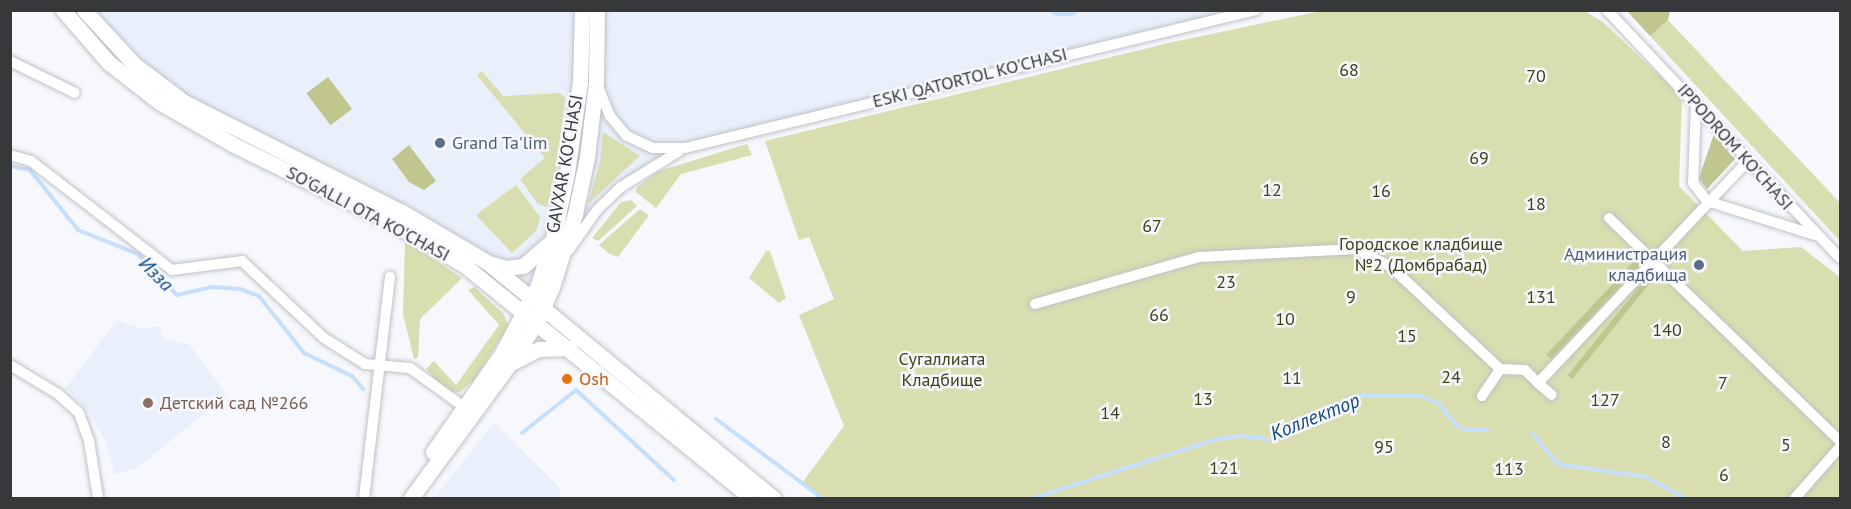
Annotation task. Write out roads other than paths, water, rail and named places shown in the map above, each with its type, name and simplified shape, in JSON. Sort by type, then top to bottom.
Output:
[{"type":"main road","name":"SO'GALLI OTA KO'CHASI","points":[[63,10],[108,62],[159,102],[234,145],[426,241],[531,317],[752,498]]},
{"type":"main road","name":"SO'GALLI OTA KO'CHASI","points":[[84,10],[135,65],[184,102],[402,212],[487,262],[773,498]]},
{"type":"main road","name":"GAVXAR KO'CHASI","points":[[538,303],[554,234],[578,94],[582,10]]},
{"type":"main road","name":"GAVXAR KO'CHASI","points":[[531,317],[560,263],[581,186],[596,81],[597,10]]},
{"type":"main road","points":[[487,262],[507,268],[523,266],[541,253],[554,234]]},
{"type":"main road","points":[[411,498],[509,365],[531,317]]},
{"type":"main road","points":[[400,498],[531,317]]},
{"type":"main road","points":[[509,365],[539,349],[570,348]]},
{"type":"street","name":"ESKI QATORTOL KO'CHASI","points":[[596,81],[610,116],[627,136],[652,148],[685,148],[1256,10]]},
{"type":"street","name":"IPPODROM KO'CHASI","points":[[1607,10],[1840,258]]},
{"type":"street","name":"IPPODROM KO'CHASI","points":[[1616,10],[1631,34]]},
{"type":"street","points":[[10,62],[75,93]]},
{"type":"street","points":[[1696,104],[1693,183],[1707,201],[1817,236]]},
{"type":"street","name":"ESKI QATORTOL KO'CHASI","points":[[560,263],[586,223],[614,194],[636,176],[685,148]]},
{"type":"street","points":[[10,155],[32,161],[172,270],[242,261],[302,321],[365,364],[378,367],[397,364],[410,368],[432,388],[464,407]]},
{"type":"street","points":[[1538,383],[1653,258],[1748,161]]},
{"type":"street","points":[[1609,218],[1840,441]]},
{"type":"street","points":[[1035,304],[1199,257],[1356,249],[1390,266],[1500,369],[1525,370],[1552,395]]},
{"type":"street","points":[[364,498],[390,277]]},
{"type":"street","points":[[10,365],[58,394],[79,413],[87,431],[98,498]]},
{"type":"street","points":[[1482,396],[1500,369]]},
{"type":"street","points":[[1795,498],[1840,447]]},
{"type":"waterway","points":[[1057,10],[1071,10]]},
{"type":"waterway","name":"Изза","points":[[10,166],[30,170],[78,230],[138,254],[177,295],[213,287],[240,289],[259,296],[304,353],[352,376],[364,390]]},
{"type":"waterway","name":"Коллектор","points":[[522,433],[576,390],[674,480]]},
{"type":"waterway","name":"Коллектор","points":[[1033,498],[1217,439],[1241,436],[1272,439],[1321,410],[1358,396],[1420,396],[1440,404],[1456,425],[1466,430],[1487,430]]},
{"type":"waterway","name":"Коллектор","points":[[716,419],[822,498]]},
{"type":"waterway","name":"Коллектор","points":[[1532,433],[1558,464],[1646,477],[1685,498]]},
{"type":"place","name":"Grand Ta'lim","points":[[440,143]]},
{"type":"place","name":"Администрация кладбища","points":[[1699,265]]},
{"type":"place","name":"Osh","points":[[567,379]]},
{"type":"place","name":"Детский сад №266","points":[[148,403]]},
{"type":"park label","name":"68","points":[[1349,70]]},
{"type":"park label","name":"70","points":[[1536,76]]},
{"type":"park label","name":"69","points":[[1479,158]]},
{"type":"park label","name":"12","points":[[1272,190]]},
{"type":"park label","name":"16","points":[[1381,191]]},
{"type":"park label","name":"18","points":[[1536,204]]},
{"type":"park label","name":"67","points":[[1152,226]]},
{"type":"park label","name":"Городское кладбище №2 (Домбрабад)","points":[[1421,255]]},
{"type":"park label","name":"23","points":[[1226,282]]},
{"type":"park label","name":"9","points":[[1351,297]]},
{"type":"park label","name":"131","points":[[1541,297]]},
{"type":"park label","name":"66","points":[[1159,315]]},
{"type":"park label","name":"10","points":[[1285,319]]},
{"type":"park label","name":"140","points":[[1667,330]]},
{"type":"park label","name":"15","points":[[1407,336]]},
{"type":"park label","name":"Сугаллиата Кладбище","points":[[942,370]]},
{"type":"park label","name":"24","points":[[1451,377]]},
{"type":"park label","name":"11","points":[[1292,378]]},
{"type":"park label","name":"7","points":[[1723,383]]},
{"type":"park label","name":"13","points":[[1203,399]]},
{"type":"park label","name":"127","points":[[1605,400]]},
{"type":"park label","name":"14","points":[[1110,413]]},
{"type":"park label","name":"8","points":[[1666,442]]},
{"type":"park label","name":"5","points":[[1786,445]]},
{"type":"park label","name":"95","points":[[1384,447]]},
{"type":"park label","name":"121","points":[[1224,468]]},
{"type":"park label","name":"113","points":[[1509,469]]},
{"type":"park label","name":"6","points":[[1724,475]]}]
